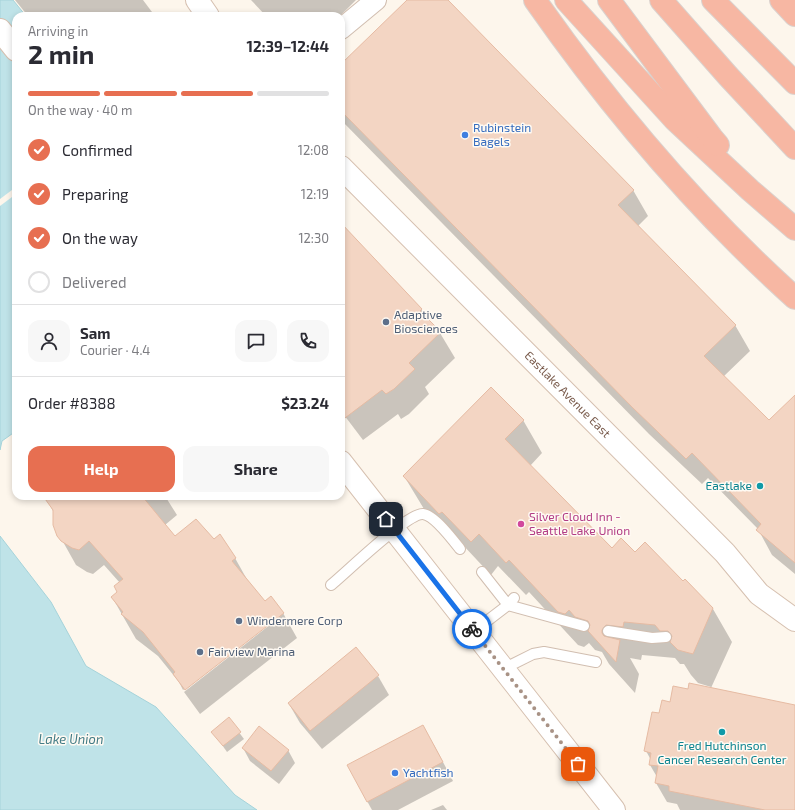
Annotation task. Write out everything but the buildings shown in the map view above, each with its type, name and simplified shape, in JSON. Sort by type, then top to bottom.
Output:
[{"type":"highway","points":[[535,0],[603,93],[652,153],[726,233],[795,298]]},
{"type":"highway","points":[[566,0],[676,120],[723,165],[795,229]]},
{"type":"highway","points":[[609,0],[712,138],[795,223]]},
{"type":"highway","points":[[661,0],[754,105],[795,148]]},
{"type":"highway","points":[[713,0],[795,83]]},
{"type":"highway","points":[[781,0],[795,15]]},
{"type":"main road","points":[[197,0],[205,12]]},
{"type":"main road","points":[[0,30],[12,45]]},
{"type":"main road","name":"Eastlake Avenue East","points":[[345,171],[725,553],[759,594],[795,620]]},
{"type":"main road","points":[[345,467],[614,810]]},
{"type":"street","points":[[345,26],[376,0]]},
{"type":"lane","points":[[332,585],[395,530],[412,518],[422,514],[432,518],[460,549]]},
{"type":"lane","points":[[482,572],[511,601],[584,626]]},
{"type":"lane","points":[[474,632],[511,601]]},
{"type":"lane","points":[[608,631],[652,638],[666,637]]},
{"type":"lane","points":[[503,669],[533,654],[544,652],[596,662]]},
{"type":"water","points":[[0,0],[13,0],[23,12],[12,12],[12,434],[2,441],[0,450]]},
{"type":"water","name":"Lake Union","points":[[0,536],[51,602],[86,666],[156,707],[235,795],[257,810],[0,810]]},
{"type":"pier","points":[[12,190],[12,197],[0,206],[0,199]]},
{"type":"way so far","points":[[472,629],[578,764]]},
{"type":"place","name":"Rubinstein Bagels","points":[[465,135]]},
{"type":"place","name":"Adaptive Biosciences","points":[[386,322]]},
{"type":"place","name":"Eastlake","points":[[760,486]]},
{"type":"place","name":"Silver Cloud Inn - Seattle Lake Union","points":[[521,524]]},
{"type":"place","name":"Windermere Corp","points":[[239,621]]},
{"type":"place","name":"Fairview Marina","points":[[200,652]]},
{"type":"place","name":"Fred Hutchinson Cancer Research Center","points":[[722,732]]},
{"type":"place","name":"Yachtfish","points":[[395,773]]},
{"type":"route","points":[[386,519],[472,629]]}]
